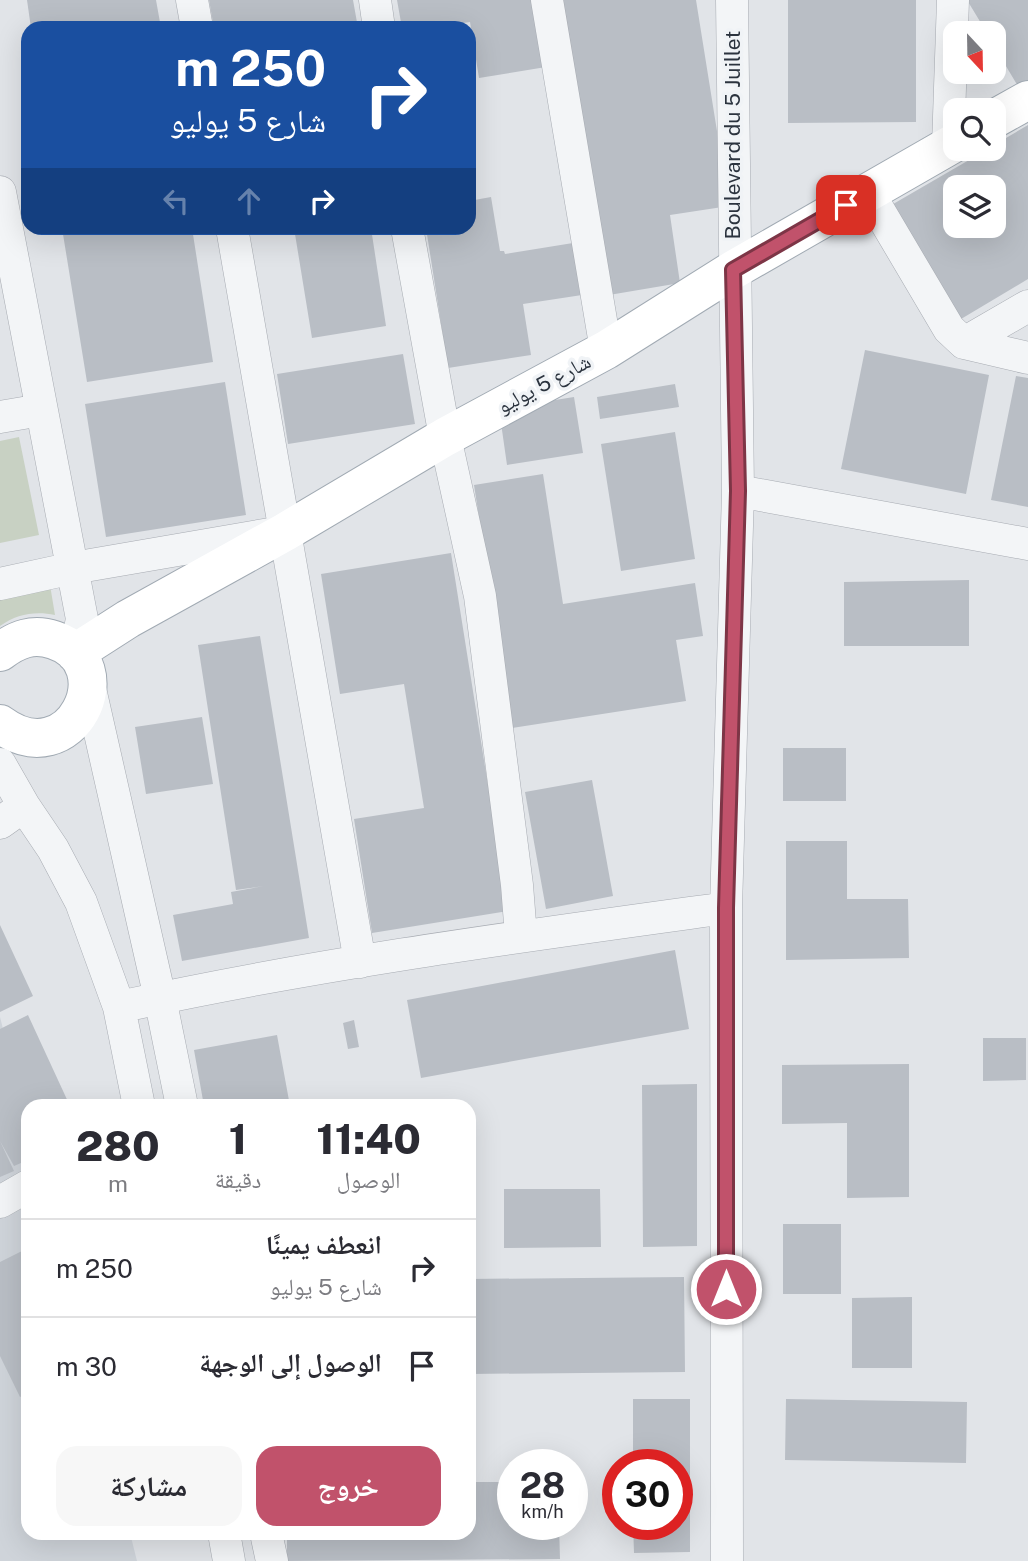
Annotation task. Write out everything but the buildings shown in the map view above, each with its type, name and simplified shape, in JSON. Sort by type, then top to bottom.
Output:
[{"type":"main road","points":[[1006,113],[1028,100]]},
{"type":"main road","name":"شارع 5 يوليو","points":[[80,663],[128,619],[446,437],[606,350],[733,270],[943,149]]},
{"type":"main road","points":[[0,652],[13,642],[29,637],[45,637],[61,642],[80,663],[88,691],[84,707],[75,722],[61,732],[37,738],[3,740]]},
{"type":"street","points":[[192,0],[196,21]]},
{"type":"street","points":[[375,0],[378,21]]},
{"type":"street","points":[[547,0],[606,350]]},
{"type":"street","name":"Boulevard du 5 Juillet","points":[[727,1561],[726,908],[738,491],[733,270],[732,0]]},
{"type":"street","points":[[952,98],[953,0]]},
{"type":"street","points":[[0,192],[82,619],[80,663],[160,998],[181,1099]]},
{"type":"street","points":[[869,192],[948,329],[964,343],[1028,358]]},
{"type":"street","points":[[233,235],[360,962]]},
{"type":"street","points":[[408,235],[446,437],[480,596],[517,885],[521,936]]},
{"type":"street","points":[[964,343],[1028,306]]},
{"type":"street","points":[[0,418],[41,410]]},
{"type":"street","points":[[738,491],[1028,544]]},
{"type":"street","points":[[0,584],[73,568],[285,531]]},
{"type":"street","points":[[3,740],[12,814],[53,849],[81,902],[119,1007],[138,1099]]},
{"type":"street","points":[[119,1007],[360,962],[521,936],[726,908]]},
{"type":"street","points":[[0,1202],[21,1190]]},
{"type":"street","points":[[225,1540],[229,1561]]},
{"type":"street","points":[[268,1540],[272,1561]]},
{"type":"shaded area","points":[[0,1017],[21,1100],[21,1540],[132,1540],[137,1561],[0,1561]]},
{"type":"green space","points":[[19,437],[39,535],[0,543],[0,441]]},
{"type":"green space","points":[[50,585],[55,615],[26,614],[0,626],[0,597]]},
{"type":"route","points":[[726,1289],[726,908],[738,491],[733,270],[846,205]]}]
